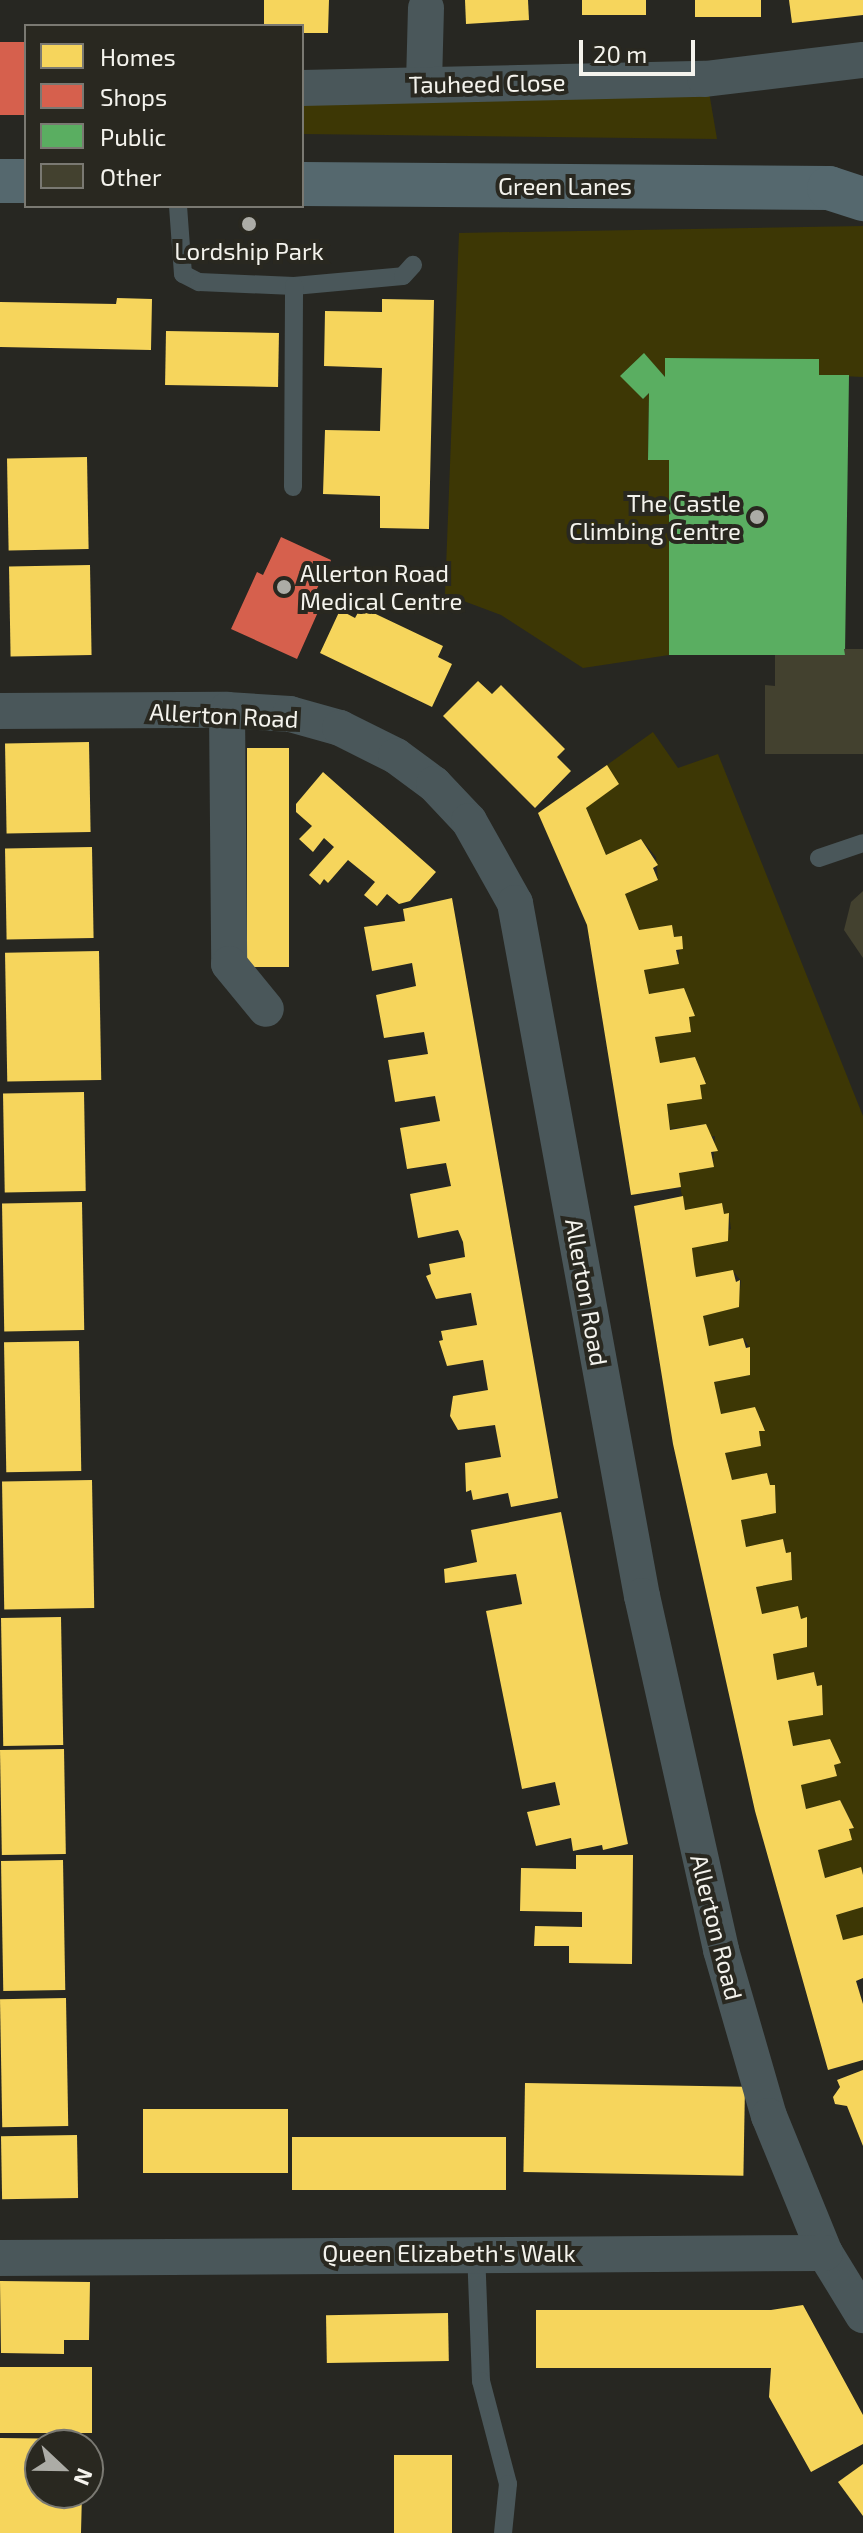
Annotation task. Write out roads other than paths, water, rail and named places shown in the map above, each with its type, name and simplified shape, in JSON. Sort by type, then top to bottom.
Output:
[{"type":"main road","points":[[0,181],[24,181]]},
{"type":"main road","name":"Green Lanes","points":[[304,184],[852,187]]},
{"type":"street","points":[[424,84],[426,8]]},
{"type":"street","name":"Tauheed Close","points":[[304,88],[705,79],[863,60]]},
{"type":"street","points":[[227,710],[229,964],[266,1009]]},
{"type":"street","name":"Allerton Road","points":[[0,711],[227,710],[290,714],[340,728],[396,756],[434,784],[469,821],[515,903],[642,1596],[721,1950],[769,2116],[825,2253]]},
{"type":"street","name":"Queen Elizabeth's Walk","points":[[0,2258],[476,2251],[825,2253]]},
{"type":"street","points":[[825,2253],[863,2315]]},
{"type":"lane","points":[[178,208],[183,274],[199,282],[294,286],[403,276],[413,265]]},
{"type":"lane","points":[[293,487],[294,286]]},
{"type":"lane","points":[[819,858],[863,843]]},
{"type":"lane","points":[[476,2251],[481,2381],[508,2484],[503,2533]]},
{"type":"place","name":"Lordship Park","points":[[249,224]]},
{"type":"place","name":"The Castle Climbing Centre","points":[[757,517]]},
{"type":"place","name":"Allerton Road Medical Centre","points":[[284,587]]}]
